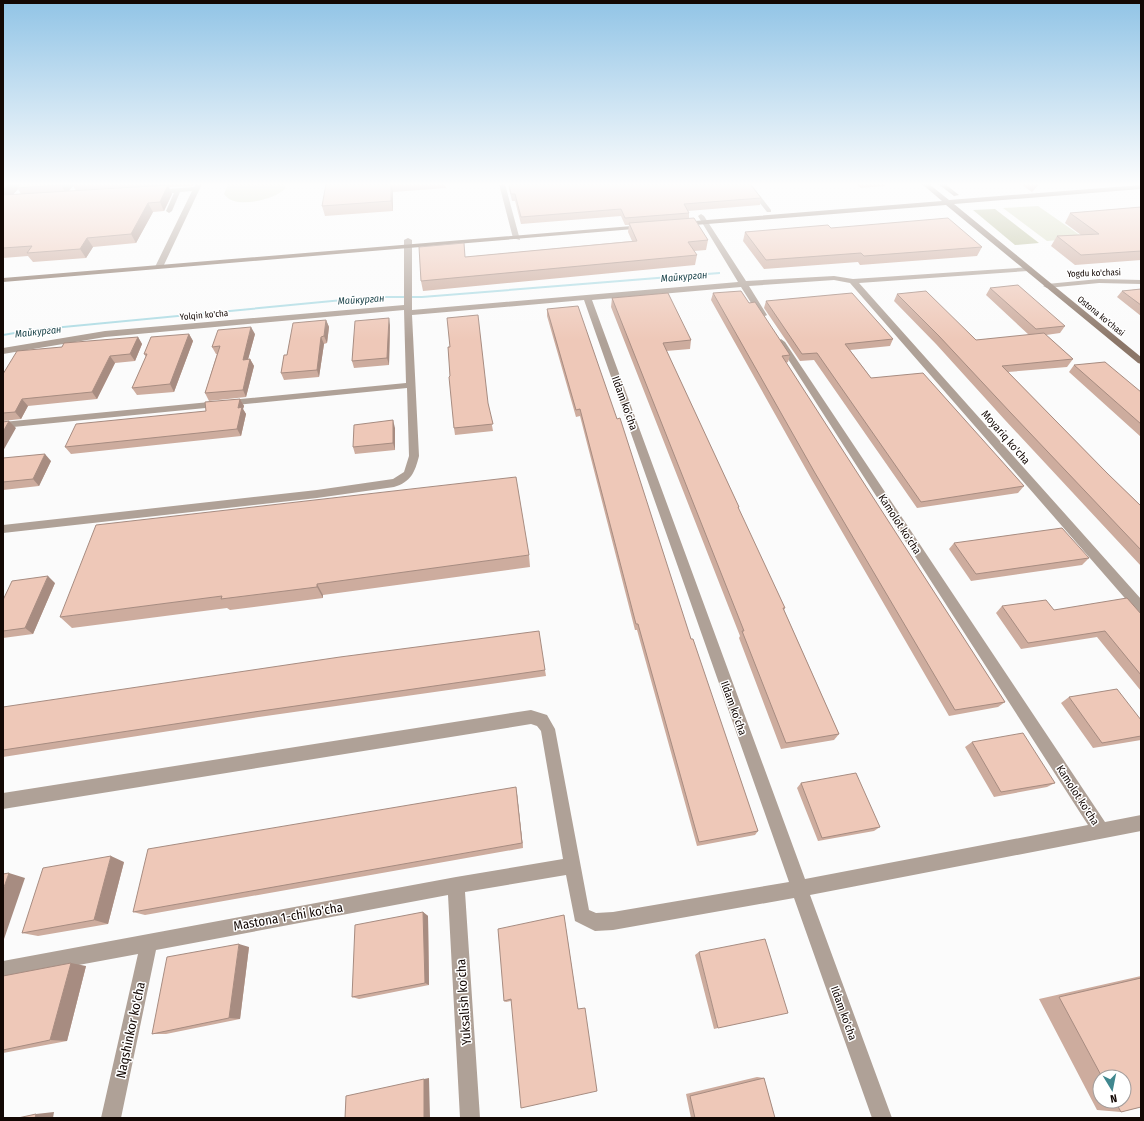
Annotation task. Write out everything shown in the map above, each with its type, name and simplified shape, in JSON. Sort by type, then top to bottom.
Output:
[{"type":"main road","points":[[3,280],[488,236]]},
{"type":"main road","name":"Ostona ko'chasi","points":[[989,236],[1047,286],[1141,361]]},
{"type":"main road","points":[[3,273],[162,260],[408,243]]},
{"type":"street","points":[[159,267],[174,236]]},
{"type":"street","name":"Kamolot ko'cha","points":[[713,236],[771,328],[1101,830]]},
{"type":"street","points":[[3,529],[316,494],[394,483],[405,480],[410,472],[414,456],[408,310],[408,243]]},
{"type":"street","name":"Yolqin ko'cha","points":[[3,351],[105,334],[408,310],[587,298],[741,282],[834,278],[853,281],[1028,269]]},
{"type":"street","name":"Moyariq ko'cha","points":[[853,281],[1141,608]]},
{"type":"street","name":"Yogdu ko'chasi","points":[[1047,286],[1100,281],[1141,282]]},
{"type":"street","name":"Ildam ko'cha","points":[[587,298],[882,1118]]},
{"type":"street","points":[[3,425],[411,385]]},
{"type":"street","points":[[3,801],[531,717],[542,720],[548,729],[581,915],[595,922],[613,921],[799,889],[1141,823]]},
{"type":"street","name":"Mastona 1-chi ko'cha","points":[[3,970],[456,885],[573,866]]},
{"type":"street","name":"Yuksalish ko'cha","points":[[456,885],[470,1118]]},
{"type":"street","name":"Naqshinkor ko'cha","points":[[111,1118],[149,942]]},
{"type":"green space","points":[[1005,236],[1030,236],[1039,243],[1015,245]]},
{"type":"green space","points":[[1041,236],[1082,236],[1084,238],[1047,241]]},
{"type":"building","points":[[3,236],[106,236],[87,238],[80,249],[27,253],[32,246],[3,248]]},
{"type":"building","points":[[635,236],[706,236],[708,240],[688,242],[697,255],[421,281],[419,247],[464,243],[465,257],[637,241]]},
{"type":"building","points":[[748,236],[969,236],[982,247],[864,256],[861,253],[766,260]]},
{"type":"building","points":[[1057,236],[1141,236],[1141,251],[1081,255]]},
{"type":"building","points":[[1018,285],[1065,326],[1036,329],[990,288]]},
{"type":"building","points":[[1141,289],[1141,305],[1122,291]]},
{"type":"building","points":[[741,291],[749,303],[755,302],[790,355],[782,356],[1005,702],[955,710],[815,473],[713,293]]},
{"type":"building","points":[[926,291],[976,340],[1044,333],[1073,359],[1002,366],[1141,506],[1141,550],[939,336],[897,294]]},
{"type":"building","points":[[668,293],[691,340],[663,343],[785,608],[783,608],[839,734],[786,743],[742,631],[744,631],[612,298]]},
{"type":"building","points":[[852,293],[893,339],[845,344],[871,378],[923,373],[1024,486],[921,502],[817,353],[802,354],[766,301]]},
{"type":"building","points":[[578,306],[617,419],[620,418],[691,639],[693,639],[758,831],[699,842],[638,624],[636,624],[580,409],[576,410],[547,309]]},
{"type":"building","points":[[478,315],[488,403],[493,424],[454,428],[449,377],[448,347],[450,347],[447,318]]},
{"type":"building","points":[[389,318],[387,358],[352,361],[355,321]]},
{"type":"building","points":[[326,320],[324,336],[321,337],[317,370],[281,373],[284,355],[287,355],[293,323]]},
{"type":"building","points":[[251,327],[243,360],[250,359],[243,390],[205,393],[220,346],[212,347],[218,330]]},
{"type":"building","points":[[189,334],[170,384],[132,388],[147,354],[144,354],[151,337]]},
{"type":"building","points":[[138,337],[130,354],[110,356],[92,392],[22,399],[15,412],[3,413],[3,374],[17,351],[62,347],[64,343]]},
{"type":"building","points":[[1105,362],[1141,392],[1141,424],[1074,365]]},
{"type":"building","points":[[240,399],[238,408],[242,407],[237,429],[65,447],[76,424],[206,411],[205,402]]},
{"type":"building","points":[[393,420],[393,443],[353,447],[354,425]]},
{"type":"building","points":[[9,421],[3,432],[3,422]]},
{"type":"building","points":[[45,454],[33,479],[3,482],[3,458]]},
{"type":"building","points":[[516,477],[529,555],[317,584],[317,587],[221,599],[222,596],[60,617],[96,525]]},
{"type":"building","points":[[1062,528],[1089,558],[976,574],[954,543]]},
{"type":"building","points":[[48,576],[25,628],[3,631],[3,600],[12,581]]},
{"type":"building","points":[[1127,598],[1141,614],[1141,675],[1105,631],[1028,643],[1002,606],[1046,600],[1054,610]]},
{"type":"building","points":[[539,631],[545,670],[3,750],[3,707],[340,657]]},
{"type":"building","points":[[1117,689],[1141,720],[1141,736],[1102,743],[1069,697]]},
{"type":"building","points":[[1023,733],[1055,783],[1001,792],[972,742]]},
{"type":"building","points":[[856,773],[880,827],[822,838],[801,783]]},
{"type":"building","points":[[516,787],[522,843],[133,912],[148,849]]},
{"type":"building","points":[[111,856],[94,920],[22,933],[43,868]]},
{"type":"building","points":[[9,873],[3,890],[3,874]]},
{"type":"building","points":[[423,912],[425,983],[352,997],[355,925]]},
{"type":"building","points":[[564,915],[578,1009],[585,1008],[597,1091],[521,1108],[511,999],[504,1001],[498,929]]},
{"type":"building","points":[[765,939],[788,1013],[718,1028],[699,952]]},
{"type":"building","points":[[239,944],[229,1018],[152,1034],[167,957]]},
{"type":"building","points":[[71,963],[50,1040],[3,1050],[3,976]]},
{"type":"building","points":[[1141,978],[1141,1107],[1121,1112],[1119,1109],[1132,1109],[1132,1069],[1098,1069],[1059,997]]},
{"type":"building","points":[[764,1078],[775,1118],[695,1118],[690,1096]]},
{"type":"building","points":[[424,1079],[424,1118],[345,1118],[346,1096]]},
{"type":"building","points":[[36,1114],[35,1118],[18,1118]]},
{"type":"waterway","name":"Майкурган","points":[[3,335],[32,330],[374,297],[422,297],[719,273]]}]
